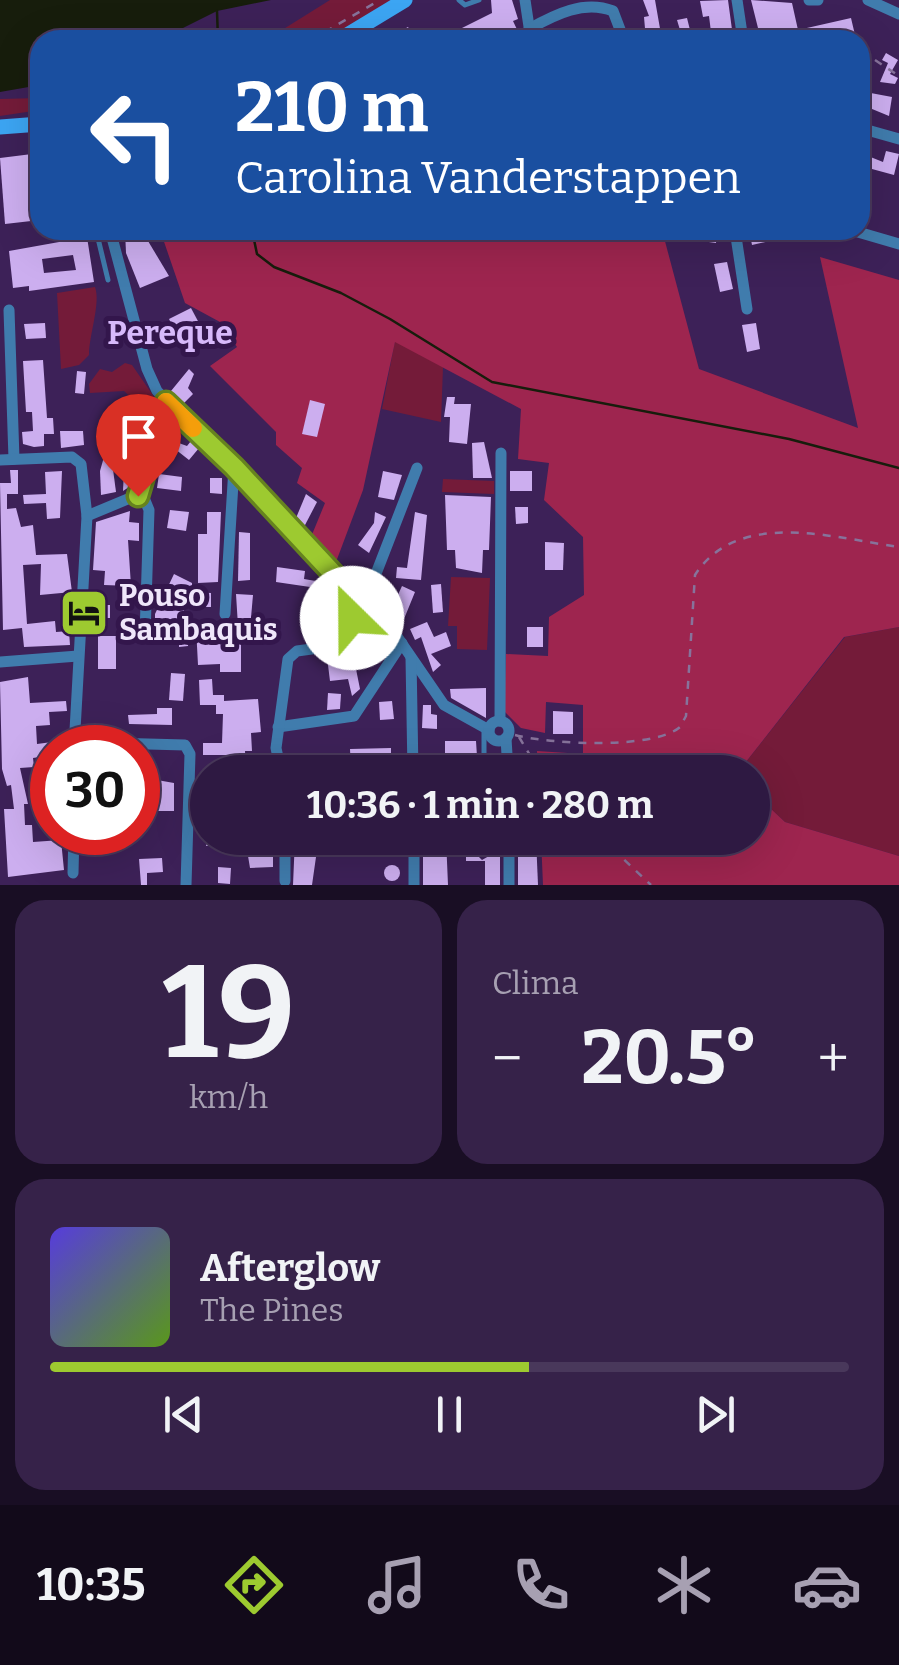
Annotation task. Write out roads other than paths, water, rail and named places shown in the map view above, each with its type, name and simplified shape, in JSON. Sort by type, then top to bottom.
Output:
[{"type":"main road","points":[[356,30],[405,0]]},
{"type":"main road","points":[[0,127],[30,125]]},
{"type":"street","points":[[525,0],[529,30]]},
{"type":"street","points":[[737,0],[742,30]]},
{"type":"street","points":[[810,0],[818,0]]},
{"type":"street","points":[[868,0],[899,14]]},
{"type":"street","points":[[537,30],[571,5],[594,2],[613,11],[620,30]]},
{"type":"street","points":[[870,131],[899,138]]},
{"type":"street","points":[[870,236],[899,244]]},
{"type":"street","points":[[113,240],[147,370],[166,402],[234,467],[402,643],[444,704],[487,729],[495,740],[511,735]]},
{"type":"street","points":[[736,240],[746,308]]},
{"type":"street","points":[[9,310],[14,460]]},
{"type":"street","points":[[144,635],[149,510],[142,493],[166,402]]},
{"type":"street","points":[[501,454],[500,721],[511,735],[509,755]]},
{"type":"street","points":[[0,460],[72,457],[81,464],[87,516],[75,725]]},
{"type":"street","points":[[226,614],[234,467]]},
{"type":"street","points":[[278,755],[288,659],[297,651],[348,644],[359,599],[417,468]]},
{"type":"street","points":[[87,516],[142,493]]},
{"type":"street","points":[[278,727],[354,716],[402,643]]},
{"type":"street","points":[[411,654],[413,755]]},
{"type":"street","points":[[0,662],[78,656]]},
{"type":"street","points":[[487,729],[500,721]]},
{"type":"street","points":[[160,745],[185,745],[190,754],[186,885]]},
{"type":"street","points":[[73,855],[73,873]]},
{"type":"street","points":[[285,881],[286,855]]},
{"type":"street","points":[[414,855],[414,885]]},
{"type":"street","points":[[509,855],[509,885]]},
{"type":"lane","points":[[459,0],[466,5],[479,0]]},
{"type":"lane","points":[[98,240],[108,280]]},
{"type":"lane","points":[[485,755],[487,729]]},
{"type":"waterway","points":[[217,11],[218,30]]},
{"type":"waterway","points":[[254,240],[257,254],[274,267],[341,293],[492,382],[789,439],[899,468]]},
{"type":"place","name":"Pouso Sambaquis","points":[[84,613]]},
{"type":"district","name":"Pereque","points":[[170,333]]}]
